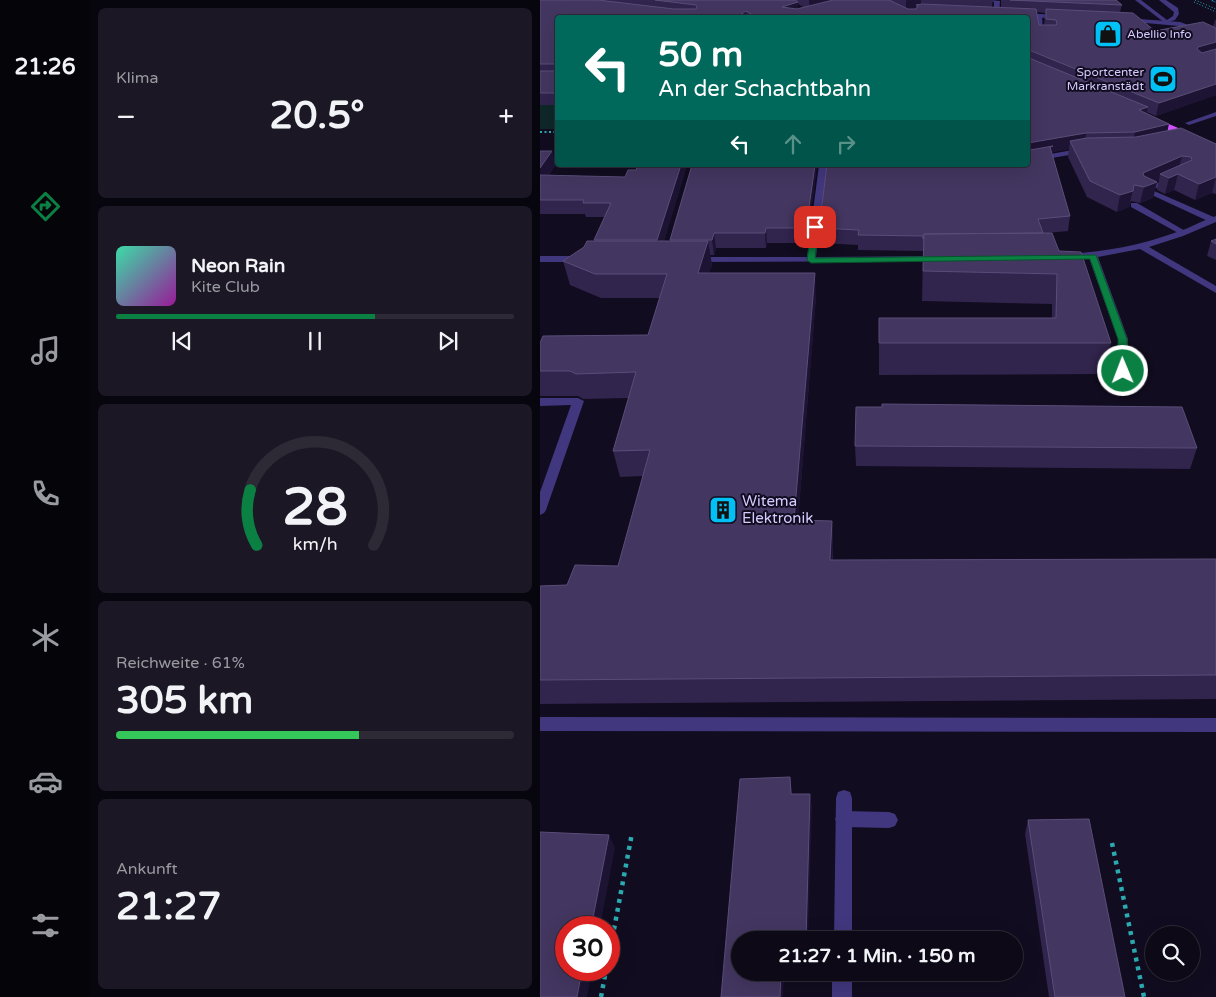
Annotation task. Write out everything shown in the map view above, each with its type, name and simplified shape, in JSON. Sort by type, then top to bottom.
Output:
[{"type":"main road","points":[[1150,119],[1216,147]]},
{"type":"street","points":[[993,0],[997,1],[997,14]]},
{"type":"street","points":[[1138,0],[1167,22]]},
{"type":"street","points":[[1162,0],[1176,9],[1177,13],[1175,18],[1167,22]]},
{"type":"street","points":[[987,14],[1005,15]]},
{"type":"street","points":[[1030,16],[1066,17]]},
{"type":"street","points":[[1039,16],[1040,34],[1052,34]]},
{"type":"street","points":[[1122,16],[1130,20],[1167,22],[1194,28],[1216,38]]},
{"type":"street","points":[[1189,123],[1216,114]]},
{"type":"street","points":[[1172,140],[1188,136]]},
{"type":"street","points":[[1030,160],[1093,150]]},
{"type":"street","points":[[811,260],[823,167]]},
{"type":"street","points":[[1182,175],[1145,190],[1214,219]]},
{"type":"street","points":[[1134,205],[1183,232]]},
{"type":"street","points":[[1054,257],[1093,257],[1143,247],[1214,219]]},
{"type":"street","points":[[1143,247],[1216,290]]},
{"type":"street","points":[[1093,257],[1123,339],[1123,371]]},
{"type":"street","points":[[540,259],[594,259]]},
{"type":"street","points":[[682,260],[949,259]]},
{"type":"street","points":[[540,402],[578,402],[540,510]]},
{"type":"street","points":[[540,724],[1216,726]]},
{"type":"street","points":[[843,931],[844,798]]},
{"type":"street","points":[[844,820],[889,820]]},
{"type":"street","points":[[842,981],[842,997]]},
{"type":"path","points":[[1188,0],[1216,12]]},
{"type":"path","points":[[1195,0],[1216,9]]},
{"type":"path","points":[[540,132],[555,132]]},
{"type":"path","points":[[616,916],[632,833]]},
{"type":"path","points":[[1112,843],[1144,997]]},
{"type":"path","points":[[601,997],[604,981]]},
{"type":"green space","points":[[540,36],[555,38],[555,129],[540,129]]},
{"type":"building","points":[[540,0],[598,0],[674,9],[696,9],[696,5],[655,0],[795,0],[798,2],[782,7],[797,9],[833,0],[889,0],[908,9],[916,9],[918,6],[916,5],[922,4],[1036,9],[1039,25],[1057,24],[1056,20],[1046,19],[1046,9],[1133,13],[1155,31],[1203,22],[1216,28],[1216,42],[1198,47],[1197,49],[1202,53],[1216,49],[1216,84],[1159,103],[1030,50],[1030,15],[753,15],[746,11],[740,15],[555,15],[555,64],[540,64]]},
{"type":"building","points":[[1010,0],[1116,0],[1122,5]]},
{"type":"building","points":[[1030,58],[1148,107],[1139,110],[1169,124],[1135,132],[1086,133],[1030,143]]},
{"type":"building","points":[[540,71],[555,71],[555,93],[540,93]]},
{"type":"building","points":[[1181,128],[1216,144],[1216,177],[1199,184],[1178,174],[1169,178],[1160,174],[1192,160],[1191,157],[1182,156],[1143,173],[1144,176],[1157,182],[1144,187],[1134,185],[1133,191],[1120,195],[1090,181],[1070,141],[1087,138],[1136,137]]},
{"type":"building","points":[[1053,146],[1050,147],[1070,216],[1038,219],[1043,233],[924,234],[923,239],[923,236],[858,235],[859,230],[819,228],[827,167],[1030,167],[1030,150]]},
{"type":"building","points":[[540,151],[552,151],[540,168]]},
{"type":"building","points":[[637,167],[680,167],[657,240],[594,240],[611,203],[583,203],[584,200],[540,200],[540,175],[625,177],[628,170],[636,170]]},
{"type":"building","points":[[691,167],[815,167],[806,228],[766,228],[765,233],[714,233],[712,240],[670,240]]},
{"type":"building","points":[[1052,233],[1059,251],[1081,252],[1111,343],[879,343],[879,318],[1056,318],[1057,274],[923,271],[924,234]]},
{"type":"building","points":[[587,241],[708,241],[698,273],[815,273],[794,520],[832,521],[830,560],[1216,559],[1216,675],[540,680],[540,586],[567,585],[575,565],[618,566],[650,450],[613,451],[636,372],[576,374],[570,371],[540,371],[540,343],[543,336],[648,335],[667,274],[595,274],[563,261],[584,247]]},
{"type":"building","points":[[882,404],[1182,407],[1197,448],[855,446],[856,407],[882,407]]},
{"type":"building","points":[[790,777],[791,794],[810,794],[806,931],[731,931],[731,981],[781,981],[780,997],[721,997],[740,779]]},
{"type":"building","points":[[1089,819],[1125,997],[1055,997],[1028,820]]},
{"type":"building","points":[[540,832],[609,835],[593,916],[555,916],[555,981],[580,981],[577,997],[540,997]]},
{"type":"place","name":"Abellio Info","points":[[1108,34]]},
{"type":"place","name":"Sportcenter Markranstädt","points":[[1163,79]]},
{"type":"place","name":"Witema Elektronik","points":[[723,510]]},
{"type":"route","points":[[815,227],[811,260],[1093,257],[1123,339],[1123,371]]}]
